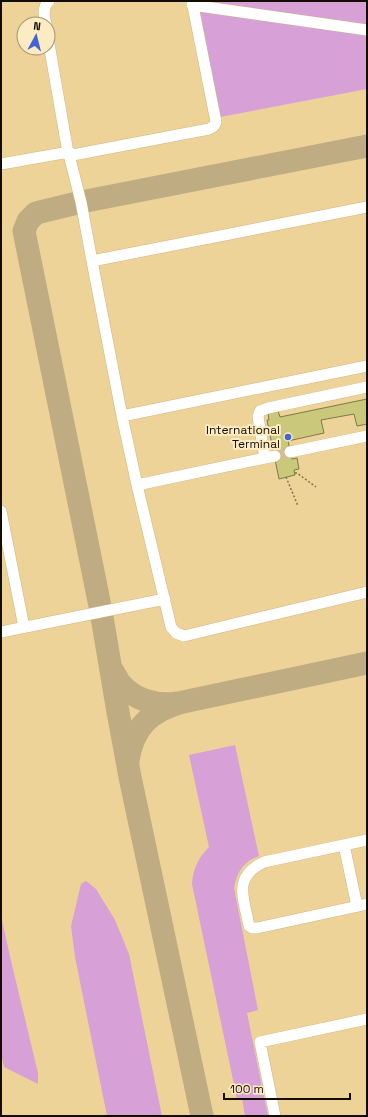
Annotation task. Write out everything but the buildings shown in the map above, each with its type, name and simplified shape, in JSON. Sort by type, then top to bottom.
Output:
[{"type":"lane","points":[[44,16],[44,8],[49,1]]},
{"type":"lane","points":[[1,164],[69,152],[74,155],[214,126],[216,122],[192,3],[367,30]]},
{"type":"lane","points":[[51,56],[122,416],[171,626],[176,633],[184,636],[367,592]]},
{"type":"lane","points":[[92,261],[367,207]]},
{"type":"lane","points":[[122,416],[367,366]]},
{"type":"lane","points":[[137,485],[270,457],[258,423],[260,411],[367,387]]},
{"type":"lane","points":[[290,452],[367,436]]},
{"type":"lane","points":[[1,511],[24,627]]},
{"type":"lane","points":[[1,632],[165,599]]},
{"type":"lane","points":[[344,845],[362,905],[265,927],[252,928],[249,926],[242,883],[247,874],[255,866],[264,862],[367,840]]},
{"type":"lane","points":[[275,1116],[260,1042],[367,1019]]},
{"type":"path","points":[[295,473],[316,487]]},
{"type":"path","points":[[286,477],[298,506]]},
{"type":"shaded area","points":[[1,1],[367,1],[367,1116],[1,1116]]},
{"type":"shaded area","points":[[192,1],[367,1],[367,89],[215,118]]},
{"type":"shaded area","points":[[235,745],[259,856],[248,862],[242,868],[237,877],[234,888],[258,1010],[247,1013],[268,1116],[245,1116],[242,1099],[237,1099],[192,884],[197,864],[209,847],[189,755]]},
{"type":"shaded area","points":[[86,881],[96,889],[115,920],[129,954],[162,1116],[107,1116],[75,957],[71,926],[81,884]]},
{"type":"shaded area","points":[[1,916],[38,1073],[38,1084],[4,1067],[1,1054]]},
{"type":"taxiway","points":[[202,1116],[130,777],[101,611],[24,231],[28,221],[36,213],[81,202],[367,146]]},
{"type":"taxiway","points":[[128,761],[130,749],[139,730],[145,722],[161,710],[183,702],[367,663]]},
{"type":"taxiway","points":[[112,670],[120,683],[139,698],[161,704],[176,703]]},
{"type":"tunnel","points":[[275,456],[290,452]]},
{"type":"place","name":"International Terminal","points":[[288,437]]}]
